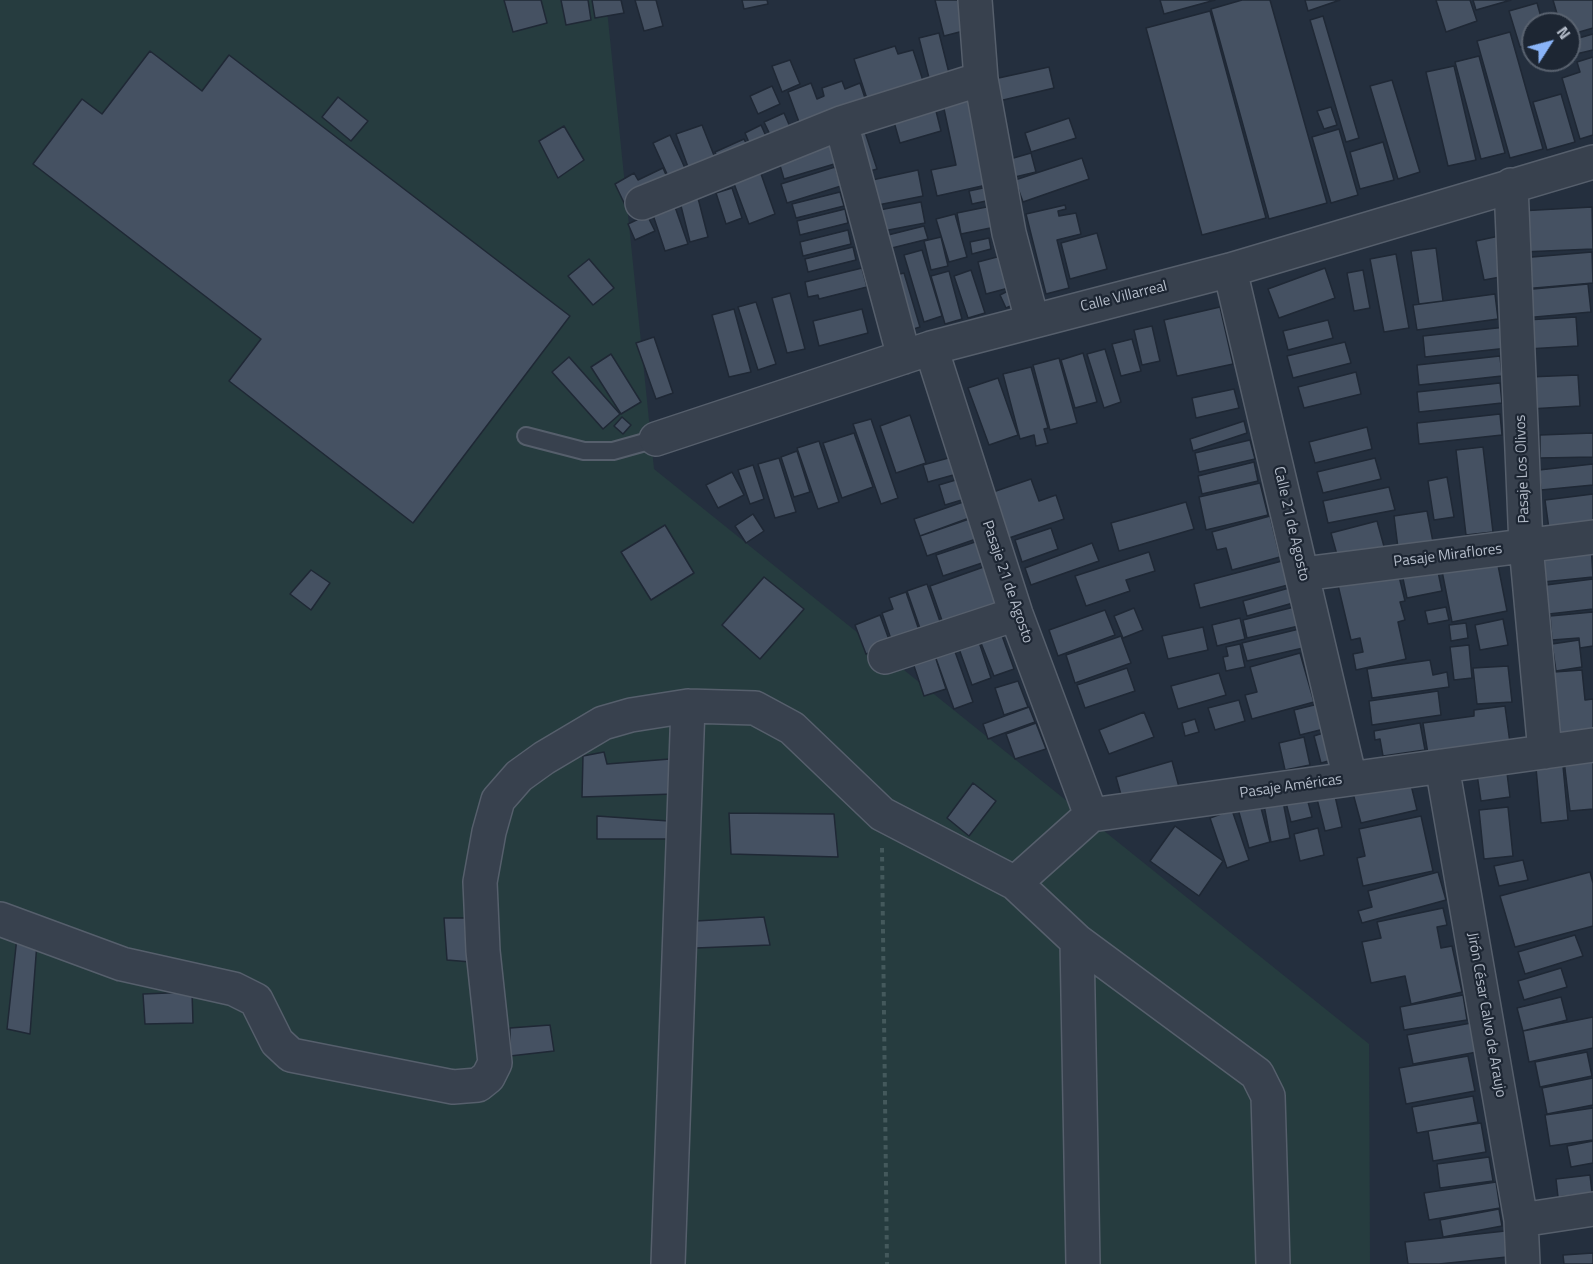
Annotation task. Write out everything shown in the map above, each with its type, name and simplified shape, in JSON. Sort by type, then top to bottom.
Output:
[{"type":"street","points":[[975,0],[981,79],[1009,233],[1032,320]]},
{"type":"street","points":[[642,203],[841,123],[981,79]]},
{"type":"street","name":"Pasaje 21 de Agosto","points":[[841,123],[917,352],[1091,815]]},
{"type":"street","name":"Calle Villarreal","points":[[656,439],[917,352],[1032,320],[1230,270],[1593,162]]},
{"type":"street","name":"Pasaje Los Olivos","points":[[1511,185],[1526,546],[1545,752]]},
{"type":"street","name":"Calle 21 de Agosto","points":[[1230,270],[1350,779]]},
{"type":"street","name":"Pasaje Miraflores","points":[[1303,574],[1593,537]]},
{"type":"street","points":[[885,657],[1016,614]]},
{"type":"street","points":[[668,1264],[688,706]]},
{"type":"street","points":[[0,919],[122,963],[234,989],[256,1000],[278,1042],[291,1055],[453,1087],[478,1085],[488,1077],[495,1063],[483,951],[480,882],[489,832],[498,800],[519,776],[544,758],[603,723],[631,715],[688,706],[755,708],[792,728],[882,814],[1015,883],[1077,941],[1257,1074],[1268,1096],[1273,1264]]},
{"type":"street","name":"Pasaje Américas","points":[[1091,815],[1593,745]]},
{"type":"street","name":"Jirón César Calvo de Araujo","points":[[1442,766],[1521,1220],[1524,1264]]},
{"type":"street","points":[[1015,883],[1091,815]]},
{"type":"street","points":[[1077,941],[1083,1264]]},
{"type":"street","points":[[1521,1220],[1593,1209]]},
{"type":"lane","points":[[526,436],[584,451],[613,451],[656,439]]},
{"type":"path","points":[[882,814],[887,1264]]},
{"type":"green space","points":[[0,0],[606,0],[654,469],[1369,1044],[1370,1264],[0,1264]]},
{"type":"building","points":[[504,0],[541,0],[547,23],[513,32]]},
{"type":"building","points":[[561,0],[588,0],[591,20],[566,25]]},
{"type":"building","points":[[592,0],[621,0],[624,13],[595,18]]},
{"type":"building","points":[[635,0],[656,0],[663,26],[644,31]]},
{"type":"building","points":[[742,0],[767,0],[768,4],[744,9]]},
{"type":"building","points":[[935,0],[967,0],[975,28],[944,36]]},
{"type":"building","points":[[1160,0],[1215,0],[1164,14]]},
{"type":"building","points":[[1242,0],[1270,0],[1327,203],[1269,219],[1211,9]]},
{"type":"building","points":[[1305,0],[1340,0],[1308,11]]},
{"type":"building","points":[[1436,0],[1470,0],[1477,21],[1446,32]]},
{"type":"building","points":[[1473,0],[1511,0],[1476,10]]},
{"type":"building","points":[[1553,0],[1593,0],[1593,28],[1581,32],[1581,12],[1556,12]]},
{"type":"building","points":[[1537,3],[1540,12],[1521,12],[1521,47],[1520,47],[1509,11]]},
{"type":"building","points":[[1210,11],[1266,218],[1202,235],[1146,28]]},
{"type":"building","points":[[1323,16],[1359,138],[1346,142],[1310,20]]},
{"type":"building","points":[[1510,32],[1543,149],[1510,158],[1477,41]]},
{"type":"building","points":[[939,33],[951,81],[931,86],[919,38]]},
{"type":"building","points":[[1593,34],[1593,50],[1581,53],[1581,37]]},
{"type":"building","points":[[895,46],[898,54],[913,50],[926,90],[870,108],[854,59]]},
{"type":"building","points":[[150,51],[202,91],[229,55],[570,316],[413,523],[229,381],[261,339],[33,164],[82,99],[102,114]]},
{"type":"building","points":[[1479,56],[1505,153],[1481,159],[1455,62]]},
{"type":"building","points":[[1593,57],[1593,135],[1580,139],[1562,78],[1581,72],[1581,61]]},
{"type":"building","points":[[790,60],[800,84],[782,92],[772,66]]},
{"type":"building","points":[[1454,66],[1476,160],[1448,166],[1426,72]]},
{"type":"building","points":[[1049,67],[1054,88],[999,101],[994,79]]},
{"type":"building","points":[[1392,80],[1420,172],[1398,179],[1370,86]]},
{"type":"building","points":[[842,81],[845,89],[860,83],[869,110],[803,133],[788,92],[811,83],[817,99],[824,96],[822,88]]},
{"type":"building","points":[[772,86],[780,104],[758,114],[750,96]]},
{"type":"building","points":[[971,89],[991,184],[937,196],[931,170],[956,165],[941,95]]},
{"type":"building","points":[[1561,94],[1575,142],[1547,150],[1533,102]]},
{"type":"building","points":[[338,97],[368,121],[351,141],[322,117]]},
{"type":"building","points":[[934,103],[941,131],[900,143],[892,115]]},
{"type":"building","points":[[1331,107],[1337,125],[1324,129],[1317,111]]},
{"type":"building","points":[[784,113],[794,136],[775,145],[764,122]]},
{"type":"building","points":[[1069,118],[1076,138],[1031,152],[1025,133]]},
{"type":"building","points":[[702,125],[719,168],[692,178],[676,134]]},
{"type":"building","points":[[761,125],[770,145],[753,152],[745,133]]},
{"type":"building","points":[[564,126],[584,160],[558,178],[539,141]]},
{"type":"building","points":[[864,129],[877,169],[863,173],[850,134]]},
{"type":"building","points":[[1339,129],[1358,195],[1331,203],[1312,137]]},
{"type":"building","points":[[670,135],[689,177],[672,185],[653,143]]},
{"type":"building","points":[[744,139],[752,155],[722,168],[715,152]]},
{"type":"building","points":[[1383,142],[1394,180],[1360,189],[1350,152]]},
{"type":"building","points":[[835,144],[841,162],[784,179],[779,162]]},
{"type":"building","points":[[1031,153],[1036,172],[1015,177],[1010,159]]},
{"type":"building","points":[[1082,158],[1089,179],[1023,202],[1015,180]]},
{"type":"building","points":[[835,167],[841,186],[787,203],[781,184]]},
{"type":"building","points":[[663,168],[671,186],[627,209],[615,184],[634,173],[638,180]]},
{"type":"building","points":[[918,170],[923,196],[868,207],[863,182]]},
{"type":"building","points":[[760,171],[775,214],[749,224],[733,181]]},
{"type":"building","points":[[997,185],[1000,198],[972,204],[969,191]]},
{"type":"building","points":[[732,188],[742,218],[726,224],[716,193]]},
{"type":"building","points":[[840,192],[844,206],[796,218],[792,204]]},
{"type":"building","points":[[698,198],[708,237],[690,242],[680,202]]},
{"type":"building","points":[[921,202],[925,223],[873,233],[869,212]]},
{"type":"building","points":[[674,204],[688,244],[665,251],[652,212]]},
{"type":"building","points":[[1001,204],[1005,225],[961,234],[957,213]]},
{"type":"building","points":[[1065,205],[1066,209],[1058,211],[1059,216],[1076,213],[1081,234],[1057,240],[1069,288],[1046,294],[1026,214]]},
{"type":"building","points":[[1592,207],[1593,249],[1522,252],[1519,211]]},
{"type":"building","points":[[845,209],[848,223],[800,235],[797,221]]},
{"type":"building","points":[[955,214],[967,257],[949,262],[936,219]]},
{"type":"building","points":[[647,215],[655,231],[635,240],[628,224]]},
{"type":"building","points":[[924,226],[928,239],[880,251],[876,238]]},
{"type":"building","points":[[848,230],[851,244],[803,256],[800,242]]},
{"type":"building","points":[[1097,233],[1107,269],[1070,279],[1061,243]]},
{"type":"building","points":[[1499,236],[1506,276],[1484,280],[1476,241]]},
{"type":"building","points":[[941,237],[948,266],[931,270],[924,241]]},
{"type":"building","points":[[989,238],[991,249],[972,254],[970,242]]},
{"type":"building","points":[[853,247],[856,260],[808,272],[805,259]]},
{"type":"building","points":[[1436,248],[1443,301],[1419,304],[1411,251]]},
{"type":"building","points":[[922,250],[942,316],[924,322],[904,255]]},
{"type":"building","points":[[1592,252],[1593,283],[1523,289],[1520,258]]},
{"type":"building","points":[[1012,253],[1020,285],[986,294],[978,262]]},
{"type":"building","points":[[1396,254],[1409,328],[1384,332],[1370,259]]},
{"type":"building","points":[[589,259],[614,288],[593,305],[568,276]]},
{"type":"building","points":[[862,268],[867,287],[819,299],[818,295],[808,297],[805,282]]},
{"type":"building","points":[[1325,268],[1335,298],[1279,318],[1268,289]]},
{"type":"building","points":[[971,270],[985,313],[968,318],[954,276]]},
{"type":"building","points":[[1363,270],[1370,308],[1354,311],[1347,273]]},
{"type":"building","points":[[949,271],[962,319],[945,324],[931,276]]},
{"type":"building","points":[[904,273],[920,327],[904,332],[888,277]]},
{"type":"building","points":[[1588,284],[1591,312],[1524,318],[1522,290]]},
{"type":"building","points":[[1018,286],[1024,300],[1006,308],[1000,295]]},
{"type":"building","points":[[790,293],[805,349],[787,353],[772,298]]},
{"type":"building","points":[[1495,294],[1498,319],[1417,330],[1413,305]]},
{"type":"building","points":[[756,302],[776,364],[758,370],[738,307]]},
{"type":"building","points":[[1220,307],[1233,364],[1177,376],[1164,320]]},
{"type":"building","points":[[734,309],[751,372],[729,377],[712,315]]},
{"type":"building","points":[[862,309],[868,333],[819,346],[813,321]]},
{"type":"building","points":[[1576,317],[1578,346],[1528,349],[1526,320]]},
{"type":"building","points":[[1328,320],[1333,338],[1288,350],[1283,331]]},
{"type":"building","points":[[1152,326],[1160,361],[1142,365],[1134,330]]},
{"type":"building","points":[[1506,327],[1508,348],[1425,357],[1423,336]]},
{"type":"building","points":[[654,337],[673,393],[656,399],[636,343]]},
{"type":"building","points":[[1132,339],[1141,371],[1121,376],[1112,344]]},
{"type":"building","points":[[1345,342],[1351,363],[1293,378],[1287,356]]},
{"type":"building","points":[[1105,349],[1121,402],[1104,408],[1087,354]]},
{"type":"building","points":[[1083,353],[1097,402],[1075,408],[1061,360]]},
{"type":"building","points":[[611,354],[641,402],[621,414],[591,367]]},
{"type":"building","points":[[1500,356],[1502,376],[1419,385],[1417,365]]},
{"type":"building","points":[[569,357],[620,414],[603,429],[552,372]]},
{"type":"building","points":[[1059,358],[1077,423],[1050,430],[1033,365]]},
{"type":"building","points":[[1031,367],[1048,428],[1044,429],[1048,443],[1036,446],[1034,435],[1020,439],[1003,374]]},
{"type":"building","points":[[1356,372],[1361,394],[1304,408],[1298,387]]},
{"type":"building","points":[[1578,375],[1580,406],[1530,409],[1528,377]]},
{"type":"building","points":[[998,378],[1018,435],[989,445],[968,388]]},
{"type":"building","points":[[1500,383],[1502,403],[1419,412],[1417,392]]},
{"type":"building","points":[[1234,389],[1239,408],[1196,418],[1192,398]]},
{"type":"building","points":[[1500,414],[1502,435],[1419,444],[1417,423]]},
{"type":"building","points":[[910,415],[926,463],[896,473],[880,426]]},
{"type":"building","points":[[622,417],[631,425],[623,434],[614,426]]},
{"type":"building","points":[[871,419],[898,498],[881,504],[853,424]]},
{"type":"building","points":[[1244,421],[1247,433],[1193,451],[1190,439]]},
{"type":"building","points":[[1367,427],[1372,449],[1315,463],[1309,442]]},
{"type":"building","points":[[854,433],[873,487],[842,498],[823,443]]},
{"type":"building","points":[[1593,433],[1593,457],[1540,458],[1540,435]]},
{"type":"building","points":[[1250,440],[1255,459],[1199,472],[1195,453]]},
{"type":"building","points":[[819,441],[839,502],[818,509],[797,448]]},
{"type":"building","points":[[1483,447],[1493,532],[1466,535],[1456,450]]},
{"type":"building","points":[[797,451],[810,492],[794,497],[781,457]]},
{"type":"building","points":[[952,457],[957,474],[928,482],[923,465]]},
{"type":"building","points":[[779,458],[796,512],[775,518],[758,464]]},
{"type":"building","points":[[1375,458],[1381,479],[1323,493],[1317,472]]},
{"type":"building","points":[[1254,462],[1258,481],[1202,494],[1198,476]]},
{"type":"building","points":[[1593,464],[1593,485],[1541,490],[1539,470]]},
{"type":"building","points":[[753,465],[764,499],[750,504],[738,470]]},
{"type":"building","points":[[732,472],[744,495],[718,508],[706,485]]},
{"type":"building","points":[[1447,477],[1454,517],[1434,520],[1428,481]]},
{"type":"building","points":[[959,479],[965,499],[945,505],[939,485]]},
{"type":"building","points":[[1031,479],[1039,501],[1056,495],[1064,519],[1009,538],[993,492]]},
{"type":"building","points":[[1260,483],[1268,515],[1206,530],[1199,497]]},
{"type":"building","points":[[1389,487],[1395,510],[1328,523],[1323,501]]},
{"type":"building","points":[[1593,494],[1593,524],[1549,529],[1545,500]]},
{"type":"building","points":[[966,501],[972,517],[920,536],[914,519]]},
{"type":"building","points":[[1186,502],[1194,529],[1119,551],[1111,523]]},
{"type":"building","points":[[1427,511],[1433,542],[1398,548],[1394,516]]},
{"type":"building","points":[[753,514],[764,531],[746,543],[735,526]]},
{"type":"building","points":[[1270,516],[1280,557],[1232,570],[1226,548],[1217,550],[1212,532]]},
{"type":"building","points":[[972,518],[979,538],[927,556],[920,536]]},
{"type":"building","points":[[1377,521],[1385,550],[1339,562],[1331,533]]},
{"type":"building","points":[[665,525],[694,573],[651,600],[621,552]]},
{"type":"building","points":[[1051,528],[1058,549],[1022,562],[1015,540]]},
{"type":"building","points":[[981,540],[988,561],[943,576],[936,555]]},
{"type":"building","points":[[1591,542],[1593,577],[1543,582],[1540,553]]},
{"type":"building","points":[[1092,543],[1099,561],[1031,585],[1025,568]]},
{"type":"building","points":[[1149,552],[1155,571],[1126,580],[1130,591],[1086,606],[1075,576]]},
{"type":"building","points":[[1497,560],[1507,611],[1452,622],[1442,571]]},
{"type":"building","points":[[1282,561],[1288,585],[1200,608],[1194,584]]},
{"type":"building","points":[[1436,562],[1442,591],[1407,598],[1401,569]]},
{"type":"building","points":[[992,564],[1007,608],[945,629],[930,586]]},
{"type":"building","points":[[1397,568],[1405,601],[1400,602],[1405,620],[1398,622],[1406,659],[1356,670],[1353,654],[1363,652],[1360,638],[1351,640],[1337,581]]},
{"type":"building","points":[[311,570],[330,583],[311,610],[290,594]]},
{"type":"building","points":[[764,577],[804,609],[760,659],[722,625]]},
{"type":"building","points":[[1593,579],[1593,609],[1549,614],[1546,585]]},
{"type":"building","points":[[927,584],[943,630],[923,637],[907,591]]},
{"type":"building","points":[[1289,588],[1293,603],[1247,616],[1243,601]]},
{"type":"building","points":[[906,592],[921,636],[893,645],[882,613],[893,609],[889,598]]},
{"type":"building","points":[[1298,606],[1303,625],[1247,638],[1243,620]]},
{"type":"building","points":[[1446,607],[1449,620],[1428,624],[1425,611]]},
{"type":"building","points":[[1134,608],[1143,630],[1123,638],[1114,616]]},
{"type":"building","points":[[1105,610],[1115,635],[1058,656],[1049,630]]},
{"type":"building","points":[[1593,612],[1593,646],[1580,648],[1579,638],[1552,640],[1550,616]]},
{"type":"building","points":[[880,615],[891,645],[866,654],[855,625]]},
{"type":"building","points":[[1240,618],[1245,639],[1217,646],[1212,625]]},
{"type":"building","points":[[1503,619],[1508,645],[1480,650],[1475,625]]},
{"type":"building","points":[[1466,623],[1468,638],[1451,641],[1449,625]]},
{"type":"building","points":[[1203,627],[1208,650],[1168,659],[1162,636]]},
{"type":"building","points":[[1299,629],[1303,648],[1247,661],[1242,643]]},
{"type":"building","points":[[1000,630],[1014,669],[994,676],[979,638]]},
{"type":"building","points":[[1121,636],[1131,663],[1075,683],[1066,655]]},
{"type":"building","points":[[978,639],[991,678],[972,685],[958,646]]},
{"type":"building","points":[[1579,640],[1582,667],[1556,671],[1552,644]]},
{"type":"building","points":[[1240,644],[1245,667],[1226,671],[1223,657],[1228,656],[1226,647]]},
{"type":"building","points":[[1469,645],[1472,678],[1454,680],[1450,647]]},
{"type":"building","points":[[953,646],[973,702],[954,709],[934,653]]},
{"type":"building","points":[[1300,653],[1314,702],[1252,719],[1245,695],[1257,692],[1250,667]]},
{"type":"building","points":[[935,656],[946,689],[924,696],[913,663]]},
{"type":"building","points":[[1430,660],[1433,675],[1447,672],[1449,687],[1372,698],[1367,669]]},
{"type":"building","points":[[1508,666],[1512,702],[1477,704],[1473,668]]},
{"type":"building","points":[[1127,668],[1135,691],[1085,708],[1077,685]]},
{"type":"building","points":[[1582,670],[1585,700],[1593,699],[1593,733],[1559,736],[1554,672]]},
{"type":"building","points":[[1219,673],[1226,695],[1178,709],[1171,686]]},
{"type":"building","points":[[1018,681],[1028,707],[1004,715],[995,688]]},
{"type":"building","points":[[1438,691],[1441,715],[1372,725],[1369,701]]},
{"type":"building","points":[[1239,700],[1245,721],[1215,730],[1208,708]]},
{"type":"building","points":[[1318,704],[1324,729],[1300,735],[1294,710]]},
{"type":"building","points":[[1505,706],[1510,743],[1428,754],[1423,723],[1474,716],[1474,710]]},
{"type":"building","points":[[1029,707],[1035,722],[988,739],[983,724]]},
{"type":"building","points":[[1144,712],[1154,737],[1109,754],[1099,730]]},
{"type":"building","points":[[1195,719],[1199,732],[1185,736],[1182,723]]},
{"type":"building","points":[[1036,723],[1046,749],[1015,759],[1006,734]]},
{"type":"building","points":[[1420,723],[1425,750],[1383,756],[1380,739],[1375,740],[1374,731]]},
{"type":"building","points":[[1329,731],[1336,759],[1321,763],[1314,736]]},
{"type":"building","points":[[1304,737],[1310,765],[1285,770],[1279,743]]},
{"type":"building","points":[[1593,749],[1593,809],[1570,811],[1563,752]]},
{"type":"building","points":[[604,752],[607,764],[670,759],[674,794],[582,797],[583,756]]},
{"type":"building","points":[[1562,755],[1568,820],[1541,823],[1535,757]]},
{"type":"building","points":[[1505,757],[1510,797],[1481,801],[1475,761]]},
{"type":"building","points":[[1172,761],[1179,787],[1123,802],[1116,777]]},
{"type":"building","points":[[1408,772],[1417,810],[1361,823],[1351,786]]},
{"type":"building","points":[[973,783],[996,801],[969,836],[947,818]]},
{"type":"building","points":[[1333,787],[1342,827],[1325,831],[1315,791]]},
{"type":"building","points":[[1306,794],[1312,817],[1291,822],[1285,799]]},
{"type":"building","points":[[1282,796],[1290,838],[1271,842],[1263,800]]},
{"type":"building","points":[[1260,804],[1270,842],[1249,848],[1238,809]]},
{"type":"building","points":[[1508,807],[1513,856],[1484,859],[1479,810]]},
{"type":"building","points":[[1232,810],[1249,860],[1227,868],[1210,818]]},
{"type":"building","points":[[729,813],[834,814],[838,857],[731,854]]},
{"type":"building","points":[[597,816],[669,821],[672,839],[597,839]]},
{"type":"building","points":[[1421,816],[1433,871],[1363,886],[1357,858],[1365,856],[1359,829]]},
{"type":"building","points":[[1175,826],[1223,861],[1199,896],[1150,861]]},
{"type":"building","points":[[1318,828],[1324,855],[1300,861],[1294,834]]},
{"type":"building","points":[[1523,860],[1528,880],[1499,886],[1494,866]]},
{"type":"building","points":[[1438,872],[1446,900],[1362,923],[1358,911],[1372,907],[1368,891]]},
{"type":"building","points":[[1590,872],[1593,883],[1593,926],[1515,947],[1500,896]]},
{"type":"building","points":[[1443,908],[1447,925],[1437,927],[1441,948],[1452,946],[1462,992],[1411,1004],[1405,976],[1371,983],[1362,942],[1381,938],[1377,922]]},
{"type":"building","points":[[764,917],[770,945],[696,948],[696,921]]},
{"type":"building","points":[[444,918],[469,918],[471,962],[447,960]]},
{"type":"building","points":[[18,928],[38,930],[30,1034],[7,1029]]},
{"type":"building","points":[[1575,935],[1583,956],[1525,974],[1518,952]]},
{"type":"building","points":[[1561,968],[1567,987],[1524,1000],[1518,981]]},
{"type":"building","points":[[192,992],[193,1023],[145,1024],[143,994]]},
{"type":"building","points":[[1463,995],[1467,1020],[1404,1030],[1400,1007]]},
{"type":"building","points":[[1561,997],[1567,1020],[1523,1031],[1517,1008]]},
{"type":"building","points":[[1593,1017],[1593,1048],[1529,1062],[1523,1031]]},
{"type":"building","points":[[1471,1023],[1477,1052],[1413,1064],[1407,1035]]},
{"type":"building","points":[[550,1025],[554,1051],[510,1056],[510,1028]]},
{"type":"building","points":[[1587,1052],[1592,1076],[1540,1087],[1535,1062]]},
{"type":"building","points":[[1468,1056],[1475,1091],[1406,1104],[1399,1068]]},
{"type":"building","points":[[1593,1078],[1593,1105],[1547,1114],[1542,1088]]},
{"type":"building","points":[[1473,1096],[1478,1122],[1417,1133],[1412,1107]]},
{"type":"building","points":[[1593,1108],[1593,1140],[1550,1146],[1545,1115]]},
{"type":"building","points":[[1481,1123],[1486,1152],[1433,1161],[1428,1131]]},
{"type":"building","points":[[1593,1141],[1593,1163],[1571,1167],[1567,1146]]},
{"type":"building","points":[[1489,1157],[1493,1181],[1440,1188],[1437,1164]]},
{"type":"building","points":[[1590,1175],[1592,1193],[1558,1197],[1556,1179]]},
{"type":"building","points":[[1496,1182],[1500,1208],[1429,1220],[1424,1193]]},
{"type":"building","points":[[1499,1209],[1502,1226],[1443,1237],[1440,1220]]},
{"type":"building","points":[[1505,1231],[1507,1257],[1439,1264],[1408,1264],[1405,1242]]},
{"type":"building","points":[[1593,1253],[1593,1264],[1564,1264],[1563,1255]]}]
